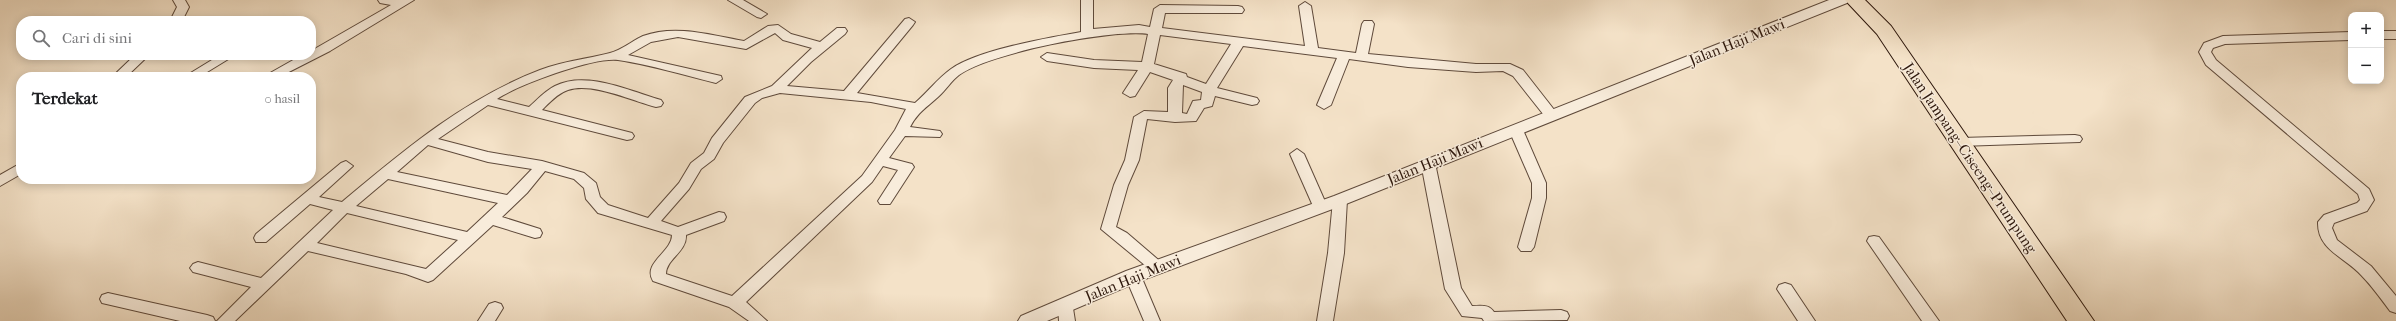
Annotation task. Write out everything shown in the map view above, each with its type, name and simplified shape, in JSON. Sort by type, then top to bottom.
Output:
[{"type":"main road","name":"Jalan Jampang–Ciseeng–Prumpung","points":[[1854,0],[1884,30],[1960,142],[2034,256],[2081,321]]},
{"type":"street","points":[[178,16],[183,7],[181,0]]},
{"type":"street","points":[[384,0],[405,2]]},
{"type":"street","points":[[734,0],[761,14]]},
{"type":"street","points":[[1087,0],[1087,34]]},
{"type":"street","name":"Jalan Haji Mawi","points":[[1028,321],[1066,313],[1134,276],[1320,206],[1340,200],[1428,163],[1552,116],[1842,0]]},
{"type":"street","points":[[316,53],[405,2]]},
{"type":"street","points":[[1306,6],[1312,52]]},
{"type":"street","points":[[1130,93],[1147,66],[1156,31],[1159,10],[1161,8],[1238,10]]},
{"type":"street","points":[[847,96],[909,22]]},
{"type":"street","points":[[1361,57],[1368,24]]},
{"type":"street","points":[[225,321],[344,208],[426,140],[507,87],[545,72],[571,64],[616,56],[646,39],[674,33],[746,45],[772,29],[778,29],[787,37],[822,46]]},
{"type":"street","points":[[735,303],[867,179],[901,131],[907,118],[916,107],[934,94],[955,72],[968,64],[1044,42],[1087,34],[1129,29],[1156,31],[1312,52],[1514,70],[1552,116]]},
{"type":"street","points":[[651,224],[681,190],[696,166],[709,156],[717,141],[750,100],[757,94],[770,93],[777,89],[822,46],[841,31]]},
{"type":"street","points":[[2384,35],[2396,35]]},
{"type":"street","points":[[2348,36],[2223,40],[2208,46],[2205,52],[2212,62],[2364,192],[2367,200],[2362,207],[2329,219],[2325,222],[2325,228],[2331,243],[2363,267],[2396,307]]},
{"type":"street","points":[[1157,267],[1122,237],[1108,229],[1121,185],[1132,160],[1141,117],[1144,115],[1191,118],[1196,111],[1198,104],[1207,103],[1210,90],[1239,42]]},
{"type":"street","points":[[1324,105],[1344,55]]},
{"type":"street","points":[[616,56],[716,79]]},
{"type":"street","points":[[1047,57],[1094,64],[1147,66],[1181,77],[1210,90],[1252,101]]},
{"type":"street","points":[[124,72],[137,60]]},
{"type":"street","points":[[199,72],[220,60]]},
{"type":"street","points":[[279,72],[302,60]]},
{"type":"street","points":[[1175,118],[1175,88],[1181,77]]},
{"type":"street","points":[[532,112],[558,90],[574,85],[591,86],[656,103]]},
{"type":"street","points":[[777,89],[847,96],[916,107]]},
{"type":"street","points":[[487,101],[627,136]]},
{"type":"street","points":[[1516,130],[1539,183],[1540,198],[1526,247]]},
{"type":"street","points":[[901,131],[935,134]]},
{"type":"street","points":[[1960,142],[2076,139]]},
{"type":"street","points":[[426,140],[488,157],[542,166],[583,178],[591,186],[596,204],[603,209],[679,232],[719,216]]},
{"type":"street","points":[[1297,154],[1320,206]]},
{"type":"street","points":[[880,162],[907,166],[885,201]]},
{"type":"street","points":[[1428,163],[1451,270],[1453,289],[1468,312],[1486,312],[1490,318],[1525,319],[1561,316]]},
{"type":"street","points":[[262,238],[346,166]]},
{"type":"street","points":[[304,245],[409,269],[428,276],[510,201],[542,166]]},
{"type":"street","points":[[0,181],[16,171]]},
{"type":"street","points":[[386,174],[510,201]]},
{"type":"street","points":[[308,199],[470,238]]},
{"type":"street","points":[[1325,321],[1336,253],[1340,200]]},
{"type":"street","points":[[492,218],[499,222],[535,233]]},
{"type":"street","points":[[679,232],[678,243],[660,265],[658,277],[735,303],[746,309],[759,321]]},
{"type":"street","points":[[1874,241],[1931,321]]},
{"type":"street","points":[[198,268],[264,284]]},
{"type":"street","points":[[1134,276],[1152,321]]},
{"type":"street","points":[[1785,289],[1807,321]]},
{"type":"street","points":[[108,299],[207,321]]},
{"type":"street","points":[[486,321],[495,308]]}]
